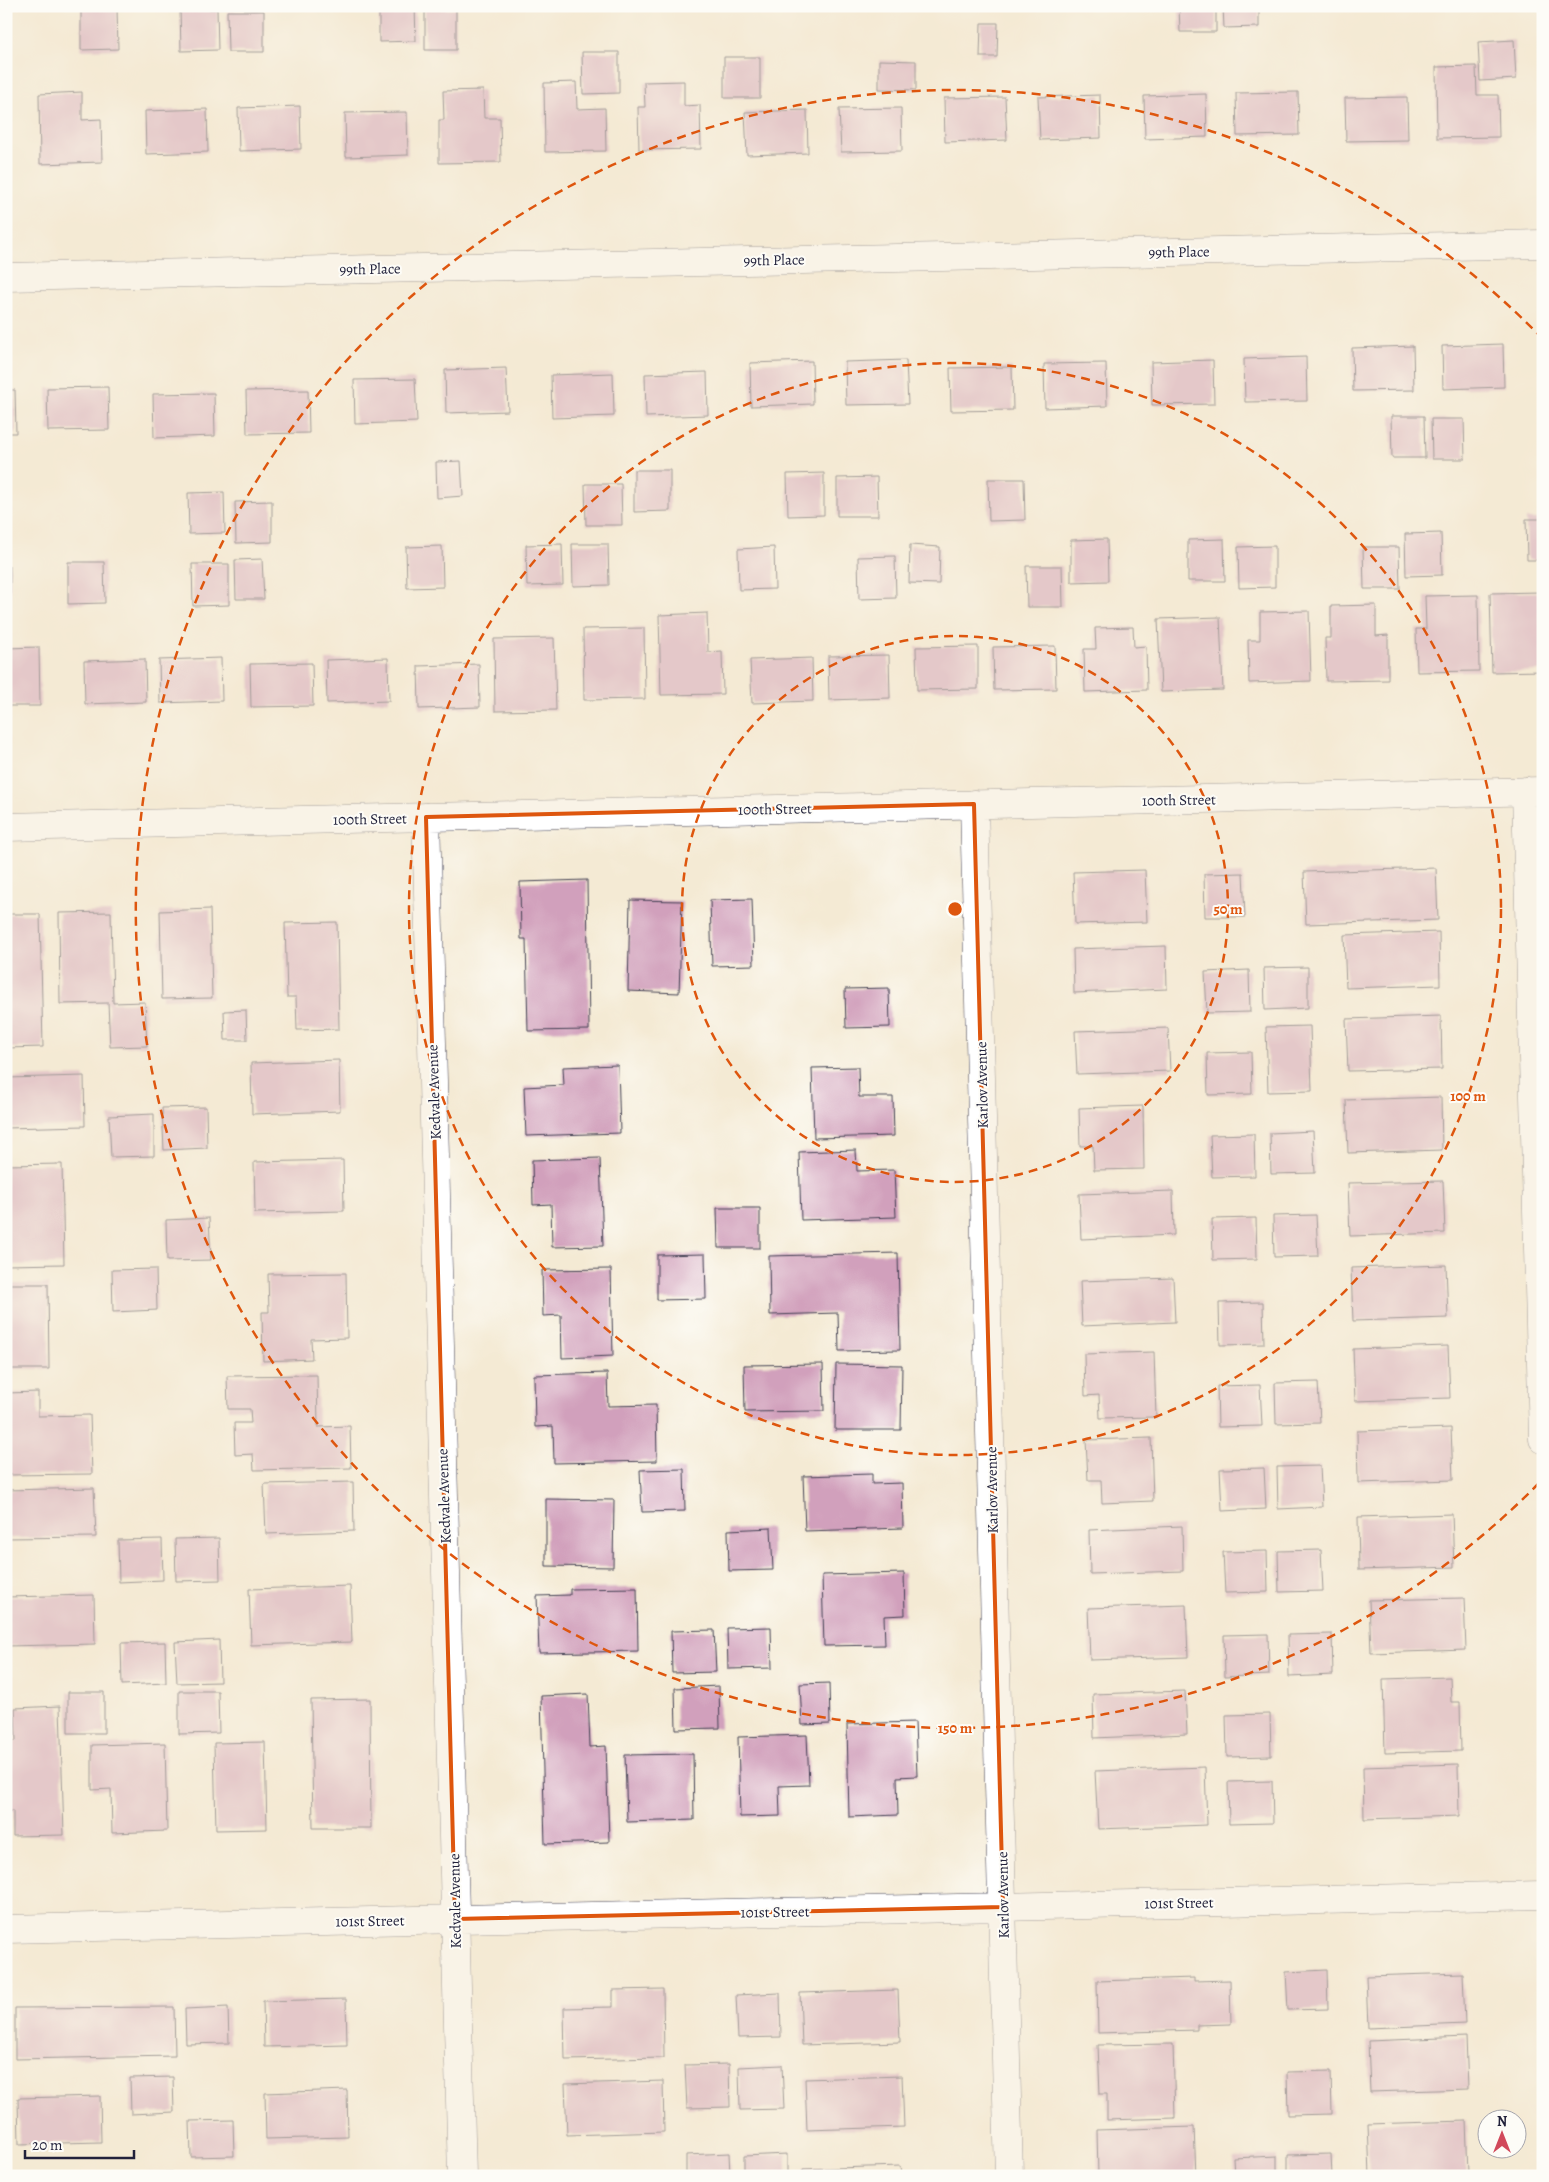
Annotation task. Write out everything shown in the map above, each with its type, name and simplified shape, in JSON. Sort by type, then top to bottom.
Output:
[{"type":"street","name":"99th Place","points":[[6,277],[1543,244]]},
{"type":"street","name":"100th Street","points":[[6,827],[1534,791]]},
{"type":"street","points":[[1534,791],[1543,1439]]},
{"type":"street","name":"Karlov Avenue","points":[[974,804],[1009,2176]]},
{"type":"street","name":"Kedvale Avenue","points":[[426,817],[462,2176]]},
{"type":"street","name":"101st Street","points":[[6,1929],[1543,1895]]},
{"type":"highlighted area","points":[[974,804],[1003,1907],[455,1919],[426,817]]},
{"type":"building","points":[[379,6],[415,6],[416,41],[379,42]]},
{"type":"building","points":[[1179,6],[1216,6],[1216,32],[1180,32]]},
{"type":"building","points":[[1223,6],[1259,6],[1259,27],[1224,28]]},
{"type":"building","points":[[117,8],[118,49],[81,50],[81,9]]},
{"type":"building","points":[[180,9],[217,9],[218,50],[181,51]]},
{"type":"building","points":[[425,9],[456,9],[456,50],[425,50]]},
{"type":"building","points":[[227,11],[264,11],[264,52],[228,52]]},
{"type":"building","points":[[981,23],[998,23],[997,57],[980,57]]},
{"type":"building","points":[[1514,40],[1516,79],[1480,81],[1478,42]]},
{"type":"building","points":[[582,52],[619,52],[619,93],[583,94]]},
{"type":"building","points":[[724,57],[760,57],[760,98],[724,98]]},
{"type":"building","points":[[879,60],[916,61],[916,90],[879,89]]},
{"type":"building","points":[[1476,66],[1477,95],[1498,95],[1499,137],[1437,138],[1436,67]]},
{"type":"building","points":[[684,81],[684,106],[700,105],[701,149],[639,150],[638,107],[645,107],[644,82]]},
{"type":"building","points":[[576,82],[577,109],[605,108],[606,151],[545,152],[544,83]]},
{"type":"building","points":[[483,90],[484,118],[500,118],[501,162],[439,163],[439,120],[444,120],[443,91]]},
{"type":"building","points":[[82,92],[82,120],[101,119],[102,162],[40,164],[39,94]]},
{"type":"building","points":[[1298,92],[1299,135],[1237,136],[1236,93]]},
{"type":"building","points":[[1206,94],[1207,137],[1145,139],[1144,96]]},
{"type":"building","points":[[1100,95],[1101,138],[1040,140],[1038,97]]},
{"type":"building","points":[[1005,97],[1007,140],[945,142],[944,98]]},
{"type":"building","points":[[1407,97],[1408,140],[1346,141],[1345,98]]},
{"type":"building","points":[[300,106],[301,149],[239,151],[238,108]]},
{"type":"building","points":[[901,108],[902,151],[841,152],[839,109]]},
{"type":"building","points":[[207,109],[208,152],[146,154],[145,111]]},
{"type":"building","points":[[807,110],[808,153],[747,155],[745,112]]},
{"type":"building","points":[[407,112],[408,155],[346,157],[345,113]]},
{"type":"building","points":[[6,121],[8,121],[9,164],[6,164]]},
{"type":"building","points":[[1503,344],[1504,387],[1443,389],[1442,346]]},
{"type":"building","points":[[1413,346],[1414,390],[1353,391],[1352,348]]},
{"type":"building","points":[[1306,357],[1307,401],[1245,402],[1244,359]]},
{"type":"building","points":[[906,360],[908,404],[846,405],[845,362]]},
{"type":"building","points":[[1213,360],[1214,404],[1152,405],[1151,362]]},
{"type":"building","points":[[812,361],[813,404],[751,406],[750,363]]},
{"type":"building","points":[[1106,363],[1107,406],[1045,408],[1044,364]]},
{"type":"building","points":[[1012,367],[1013,410],[951,411],[950,368]]},
{"type":"building","points":[[506,368],[508,411],[446,413],[445,370]]},
{"type":"building","points":[[707,372],[708,415],[646,417],[645,374]]},
{"type":"building","points":[[613,373],[614,416],[552,418],[551,375]]},
{"type":"building","points":[[415,379],[417,422],[355,424],[354,380]]},
{"type":"building","points":[[108,387],[109,430],[48,431],[47,388]]},
{"type":"building","points":[[6,390],[15,390],[16,433],[6,433]]},
{"type":"building","points":[[308,390],[309,433],[247,434],[246,391]]},
{"type":"building","points":[[214,393],[215,436],[154,438],[153,394]]},
{"type":"building","points":[[1391,416],[1424,416],[1425,458],[1392,458]]},
{"type":"building","points":[[1431,419],[1464,419],[1465,459],[1432,459]]},
{"type":"building","points":[[461,461],[463,496],[437,498],[436,462]]},
{"type":"building","points":[[634,470],[670,470],[670,511],[634,512]]},
{"type":"building","points":[[824,473],[824,515],[788,516],[787,474]]},
{"type":"building","points":[[877,477],[878,516],[837,516],[837,478]]},
{"type":"building","points":[[988,479],[1024,479],[1025,520],[989,521]]},
{"type":"building","points":[[585,484],[621,484],[622,525],[586,525]]},
{"type":"building","points":[[224,492],[225,533],[189,534],[188,493]]},
{"type":"building","points":[[272,501],[272,542],[236,543],[235,502]]},
{"type":"building","points":[[1526,519],[1543,519],[1543,560],[1527,560]]},
{"type":"building","points":[[1441,533],[1442,575],[1406,576],[1405,534]]},
{"type":"building","points":[[1107,539],[1108,581],[1071,582],[1071,540]]},
{"type":"building","points":[[1224,539],[1225,581],[1188,581],[1188,540]]},
{"type":"building","points":[[562,544],[563,585],[527,586],[526,545]]},
{"type":"building","points":[[572,544],[608,544],[609,585],[573,586]]},
{"type":"building","points":[[910,545],[940,547],[939,584],[909,583]]},
{"type":"building","points":[[442,546],[443,587],[407,588],[406,547]]},
{"type":"building","points":[[1275,546],[1275,587],[1239,588],[1238,547]]},
{"type":"building","points":[[774,547],[775,589],[739,590],[738,549]]},
{"type":"building","points":[[1363,547],[1399,547],[1400,589],[1364,589]]},
{"type":"building","points":[[895,556],[896,598],[859,599],[858,557]]},
{"type":"building","points":[[262,559],[264,599],[236,599],[235,560]]},
{"type":"building","points":[[68,562],[104,562],[105,603],[68,604]]},
{"type":"building","points":[[192,564],[229,564],[229,605],[193,606]]},
{"type":"building","points":[[1026,566],[1062,566],[1063,607],[1027,607]]},
{"type":"building","points":[[6,567],[10,567],[10,609],[6,609]]},
{"type":"building","points":[[1541,592],[1543,671],[1492,672],[1490,593]]},
{"type":"building","points":[[1478,595],[1479,671],[1417,672],[1416,629],[1426,629],[1425,596]]},
{"type":"building","points":[[1376,605],[1376,636],[1388,635],[1388,680],[1326,681],[1325,638],[1331,638],[1331,606]]},
{"type":"building","points":[[1309,611],[1311,681],[1249,683],[1248,640],[1260,640],[1260,612]]},
{"type":"building","points":[[707,613],[708,652],[722,651],[723,694],[661,695],[659,615]]},
{"type":"building","points":[[1220,617],[1223,690],[1161,692],[1158,619]]},
{"type":"building","points":[[1133,627],[1134,647],[1146,646],[1147,690],[1085,692],[1084,649],[1096,649],[1095,628]]},
{"type":"building","points":[[644,628],[645,699],[584,700],[583,629]]},
{"type":"building","points":[[554,638],[556,710],[495,711],[494,639]]},
{"type":"building","points":[[978,646],[978,689],[917,690],[916,647]]},
{"type":"building","points":[[1055,646],[1056,689],[994,690],[993,647]]},
{"type":"building","points":[[39,647],[40,706],[6,706],[6,648]]},
{"type":"building","points":[[889,655],[890,698],[829,700],[828,656]]},
{"type":"building","points":[[221,658],[222,701],[160,703],[159,660]]},
{"type":"building","points":[[388,658],[389,701],[327,703],[326,660]]},
{"type":"building","points":[[812,658],[813,701],[752,703],[750,660]]},
{"type":"building","points":[[145,659],[146,702],[85,704],[84,661]]},
{"type":"building","points":[[312,663],[313,706],[251,707],[250,664]]},
{"type":"building","points":[[479,664],[480,707],[419,709],[418,666]]},
{"type":"building","points":[[1436,868],[1438,920],[1306,924],[1304,872]]},
{"type":"building","points":[[1145,870],[1147,922],[1075,924],[1073,872]]},
{"type":"building","points":[[1243,873],[1245,917],[1205,917],[1204,874]]},
{"type":"building","points":[[587,880],[589,1030],[528,1031],[526,939],[521,939],[520,882]]},
{"type":"building","points":[[752,899],[754,965],[712,966],[710,900]]},
{"type":"building","points":[[630,900],[682,901],[679,993],[628,991]]},
{"type":"building","points":[[210,909],[212,998],[162,999],[160,911]]},
{"type":"building","points":[[111,912],[113,1003],[145,1002],[147,1046],[110,1047],[108,1003],[60,1004],[59,913]]},
{"type":"building","points":[[6,914],[40,914],[43,1047],[6,1048]]},
{"type":"building","points":[[337,922],[339,1029],[297,1030],[296,997],[287,997],[285,923]]},
{"type":"building","points":[[1439,932],[1440,985],[1346,988],[1344,935]]},
{"type":"building","points":[[1166,946],[1167,989],[1074,993],[1073,949]]},
{"type":"building","points":[[1308,967],[1308,1008],[1265,1010],[1264,968]]},
{"type":"building","points":[[1249,970],[1250,1012],[1207,1013],[1205,972]]},
{"type":"building","points":[[889,988],[890,1027],[846,1028],[845,989]]},
{"type":"building","points":[[246,1010],[247,1040],[225,1040],[224,1011]]},
{"type":"building","points":[[1441,1016],[1442,1069],[1348,1071],[1346,1019]]},
{"type":"building","points":[[1310,1026],[1312,1091],[1268,1092],[1266,1027]]},
{"type":"building","points":[[1168,1028],[1170,1071],[1077,1074],[1075,1031]]},
{"type":"building","points":[[1251,1052],[1252,1094],[1208,1095],[1207,1053]]},
{"type":"building","points":[[339,1060],[340,1111],[252,1114],[251,1063]]},
{"type":"building","points":[[618,1065],[620,1133],[526,1136],[524,1087],[564,1085],[563,1067]]},
{"type":"building","points":[[858,1067],[859,1097],[893,1097],[894,1136],[814,1138],[812,1068]]},
{"type":"building","points":[[84,1076],[85,1126],[6,1128],[6,1078]]},
{"type":"building","points":[[1441,1097],[1442,1150],[1348,1153],[1346,1100]]},
{"type":"building","points":[[1143,1106],[1144,1169],[1094,1170],[1093,1146],[1080,1146],[1079,1108]]},
{"type":"building","points":[[206,1107],[207,1148],[164,1150],[162,1108]]},
{"type":"building","points":[[154,1114],[154,1156],[111,1157],[109,1116]]},
{"type":"building","points":[[1313,1131],[1315,1173],[1271,1174],[1270,1133]]},
{"type":"building","points":[[1254,1134],[1255,1176],[1212,1177],[1210,1135]]},
{"type":"building","points":[[856,1150],[857,1171],[894,1170],[896,1217],[801,1220],[799,1152]]},
{"type":"building","points":[[600,1158],[603,1246],[552,1247],[551,1204],[533,1205],[532,1160]]},
{"type":"building","points":[[343,1160],[344,1211],[255,1213],[254,1162]]},
{"type":"building","points":[[62,1164],[64,1264],[6,1265],[6,1165]]},
{"type":"building","points":[[1443,1181],[1445,1233],[1350,1236],[1348,1183]]},
{"type":"building","points":[[1173,1191],[1174,1235],[1081,1239],[1079,1194]]},
{"type":"building","points":[[717,1208],[760,1208],[760,1248],[718,1248]]},
{"type":"building","points":[[1316,1215],[1318,1256],[1274,1257],[1273,1216]]},
{"type":"building","points":[[209,1218],[211,1260],[167,1261],[166,1220]]},
{"type":"building","points":[[1256,1218],[1257,1259],[1213,1260],[1212,1219]]},
{"type":"building","points":[[898,1253],[900,1350],[839,1351],[838,1313],[770,1315],[769,1256]]},
{"type":"building","points":[[705,1254],[706,1299],[657,1300],[657,1255]]},
{"type":"building","points":[[1446,1265],[1448,1318],[1353,1321],[1351,1268]]},
{"type":"building","points":[[156,1269],[157,1310],[113,1312],[112,1270]]},
{"type":"building","points":[[611,1269],[613,1356],[562,1358],[561,1315],[543,1316],[542,1270]]},
{"type":"building","points":[[346,1273],[347,1338],[311,1339],[312,1359],[263,1361],[262,1312],[269,1312],[268,1274]]},
{"type":"building","points":[[1173,1278],[1175,1322],[1082,1326],[1080,1281]]},
{"type":"building","points":[[6,1284],[48,1284],[49,1369],[6,1369]]},
{"type":"building","points":[[1263,1302],[1264,1344],[1220,1345],[1219,1303]]},
{"type":"building","points":[[1448,1346],[1450,1398],[1355,1401],[1353,1349]]},
{"type":"building","points":[[1154,1352],[1156,1417],[1100,1418],[1099,1395],[1085,1396],[1084,1354]]},
{"type":"building","points":[[823,1364],[824,1411],[745,1412],[744,1365]]},
{"type":"building","points":[[836,1364],[902,1365],[901,1430],[835,1430]]},
{"type":"building","points":[[607,1373],[608,1406],[656,1405],[657,1461],[554,1463],[553,1426],[535,1427],[534,1375]]},
{"type":"building","points":[[317,1375],[318,1427],[350,1426],[351,1468],[254,1470],[253,1454],[235,1455],[234,1423],[251,1423],[250,1409],[228,1409],[227,1376]]},
{"type":"building","points":[[1318,1382],[1320,1423],[1276,1424],[1275,1383]]},
{"type":"building","points":[[1260,1385],[1262,1426],[1218,1427],[1217,1386]]},
{"type":"building","points":[[38,1392],[38,1416],[90,1415],[92,1474],[6,1475],[6,1393]]},
{"type":"building","points":[[1451,1428],[1453,1480],[1358,1483],[1357,1431]]},
{"type":"building","points":[[1151,1438],[1153,1501],[1102,1503],[1101,1480],[1088,1480],[1086,1440]]},
{"type":"building","points":[[1320,1466],[1322,1507],[1278,1509],[1277,1467]]},
{"type":"building","points":[[1264,1468],[1266,1509],[1222,1511],[1220,1469]]},
{"type":"building","points":[[684,1469],[685,1511],[642,1512],[640,1470]]},
{"type":"building","points":[[872,1474],[872,1484],[902,1483],[903,1528],[805,1531],[803,1476]]},
{"type":"building","points":[[353,1482],[354,1531],[266,1534],[264,1484]]},
{"type":"building","points":[[94,1488],[96,1537],[6,1538],[6,1490]]},
{"type":"building","points":[[546,1499],[614,1500],[613,1567],[546,1566]]},
{"type":"building","points":[[1452,1514],[1454,1567],[1359,1570],[1358,1517]]},
{"type":"building","points":[[1182,1526],[1183,1571],[1090,1574],[1089,1530]]},
{"type":"building","points":[[771,1528],[773,1570],[729,1571],[728,1530]]},
{"type":"building","points":[[219,1538],[220,1580],[176,1581],[175,1539]]},
{"type":"building","points":[[162,1539],[163,1580],[119,1582],[118,1540]]},
{"type":"building","points":[[1321,1550],[1323,1591],[1279,1592],[1278,1551]]},
{"type":"building","points":[[1267,1551],[1268,1592],[1225,1593],[1223,1552]]},
{"type":"building","points":[[904,1573],[905,1615],[884,1616],[885,1645],[824,1646],[822,1575]]},
{"type":"building","points":[[350,1586],[352,1642],[251,1645],[249,1589]]},
{"type":"building","points":[[637,1588],[638,1651],[539,1653],[537,1596],[570,1595],[570,1589]]},
{"type":"building","points":[[94,1595],[95,1644],[7,1646],[6,1597]]},
{"type":"building","points":[[1464,1598],[1466,1650],[1371,1653],[1369,1600]]},
{"type":"building","points":[[1186,1605],[1188,1657],[1090,1660],[1088,1608]]},
{"type":"building","points":[[771,1627],[772,1668],[728,1669],[727,1628]]},
{"type":"building","points":[[714,1630],[716,1672],[672,1673],[671,1631]]},
{"type":"building","points":[[1268,1634],[1269,1675],[1225,1677],[1224,1635]]},
{"type":"building","points":[[1332,1634],[1333,1675],[1289,1677],[1288,1635]]},
{"type":"building","points":[[219,1640],[220,1682],[177,1683],[175,1642]]},
{"type":"building","points":[[165,1642],[166,1683],[122,1685],[121,1643]]},
{"type":"building","points":[[1450,1677],[1451,1702],[1460,1702],[1461,1751],[1385,1753],[1383,1679]]},
{"type":"building","points":[[829,1683],[830,1724],[802,1725],[800,1684]]},
{"type":"building","points":[[719,1686],[720,1728],[676,1729],[675,1688]]},
{"type":"building","points":[[179,1691],[218,1691],[219,1733],[179,1734]]},
{"type":"building","points":[[1185,1691],[1187,1734],[1094,1738],[1093,1694]]},
{"type":"building","points":[[68,1692],[104,1692],[104,1733],[68,1733]]},
{"type":"building","points":[[588,1694],[590,1747],[606,1746],[609,1842],[545,1844],[541,1696]]},
{"type":"building","points":[[370,1699],[371,1828],[313,1828],[311,1700]]},
{"type":"building","points":[[60,1706],[64,1835],[13,1836],[13,1811],[6,1811],[6,1741],[16,1741],[15,1708]]},
{"type":"building","points":[[1270,1714],[1271,1756],[1227,1757],[1226,1715]]},
{"type":"building","points":[[915,1722],[917,1776],[897,1777],[898,1815],[849,1817],[847,1724]]},
{"type":"building","points":[[807,1735],[809,1785],[779,1786],[780,1816],[740,1817],[738,1737]]},
{"type":"building","points":[[265,1742],[267,1829],[216,1830],[214,1743]]},
{"type":"building","points":[[165,1743],[167,1831],[112,1833],[111,1789],[92,1790],[92,1745]]},
{"type":"building","points":[[693,1754],[694,1820],[627,1822],[625,1755]]},
{"type":"building","points":[[1458,1764],[1459,1816],[1364,1819],[1363,1767]]},
{"type":"building","points":[[1205,1767],[1207,1825],[1098,1829],[1095,1771]]},
{"type":"building","points":[[1272,1781],[1273,1823],[1229,1824],[1228,1782]]},
{"type":"building","points":[[1327,1970],[1328,2009],[1288,2010],[1286,1972]]},
{"type":"building","points":[[1463,1973],[1465,2024],[1368,2028],[1366,1976]]},
{"type":"building","points":[[1194,1978],[1194,1981],[1230,1980],[1231,2024],[1197,2025],[1197,2030],[1098,2033],[1097,1981]]},
{"type":"building","points":[[663,1989],[664,2058],[565,2060],[564,2008],[613,2007],[613,1990]]},
{"type":"building","points":[[898,1990],[900,2042],[802,2045],[800,1993]]},
{"type":"building","points":[[780,1993],[781,2037],[738,2038],[736,1995]]},
{"type":"building","points":[[346,1999],[347,2045],[264,2047],[263,2001]]},
{"type":"building","points":[[174,2007],[175,2056],[15,2059],[15,2008]]},
{"type":"building","points":[[228,2007],[229,2043],[186,2044],[185,2009]]},
{"type":"building","points":[[1466,2037],[1468,2089],[1370,2092],[1368,2041]]},
{"type":"building","points":[[1173,2044],[1175,2118],[1107,2120],[1107,2094],[1100,2094],[1098,2045]]},
{"type":"building","points":[[729,2064],[730,2107],[687,2108],[685,2065]]},
{"type":"building","points":[[782,2065],[784,2109],[740,2110],[739,2067]]},
{"type":"building","points":[[1331,2071],[1332,2114],[1288,2115],[1287,2072]]},
{"type":"building","points":[[902,2076],[904,2127],[807,2130],[805,2079]]},
{"type":"building","points":[[173,2077],[174,2112],[131,2114],[130,2078]]},
{"type":"building","points":[[663,2081],[664,2132],[567,2135],[565,2084]]},
{"type":"building","points":[[347,2090],[348,2137],[266,2139],[265,2093]]},
{"type":"building","points":[[100,2096],[101,2142],[19,2144],[18,2098]]},
{"type":"building","points":[[233,2120],[234,2156],[191,2157],[190,2121]]},
{"type":"building","points":[[1466,2121],[1468,2173],[1370,2176],[1368,2124]]},
{"type":"building","points":[[1194,2127],[1196,2176],[1098,2176],[1097,2130]]},
{"type":"building","points":[[729,2153],[730,2176],[686,2176],[686,2155]]},
{"type":"building","points":[[787,2154],[787,2176],[744,2176],[744,2156]]},
{"type":"building","points":[[1331,2154],[1332,2176],[1288,2176],[1288,2155]]},
{"type":"building","points":[[1277,2156],[1277,2176],[1234,2176],[1233,2158]]},
{"type":"building","points":[[900,2166],[901,2176],[803,2176],[803,2169]]},
{"type":"building","points":[[173,2172],[173,2176],[130,2176],[129,2173]]}]
